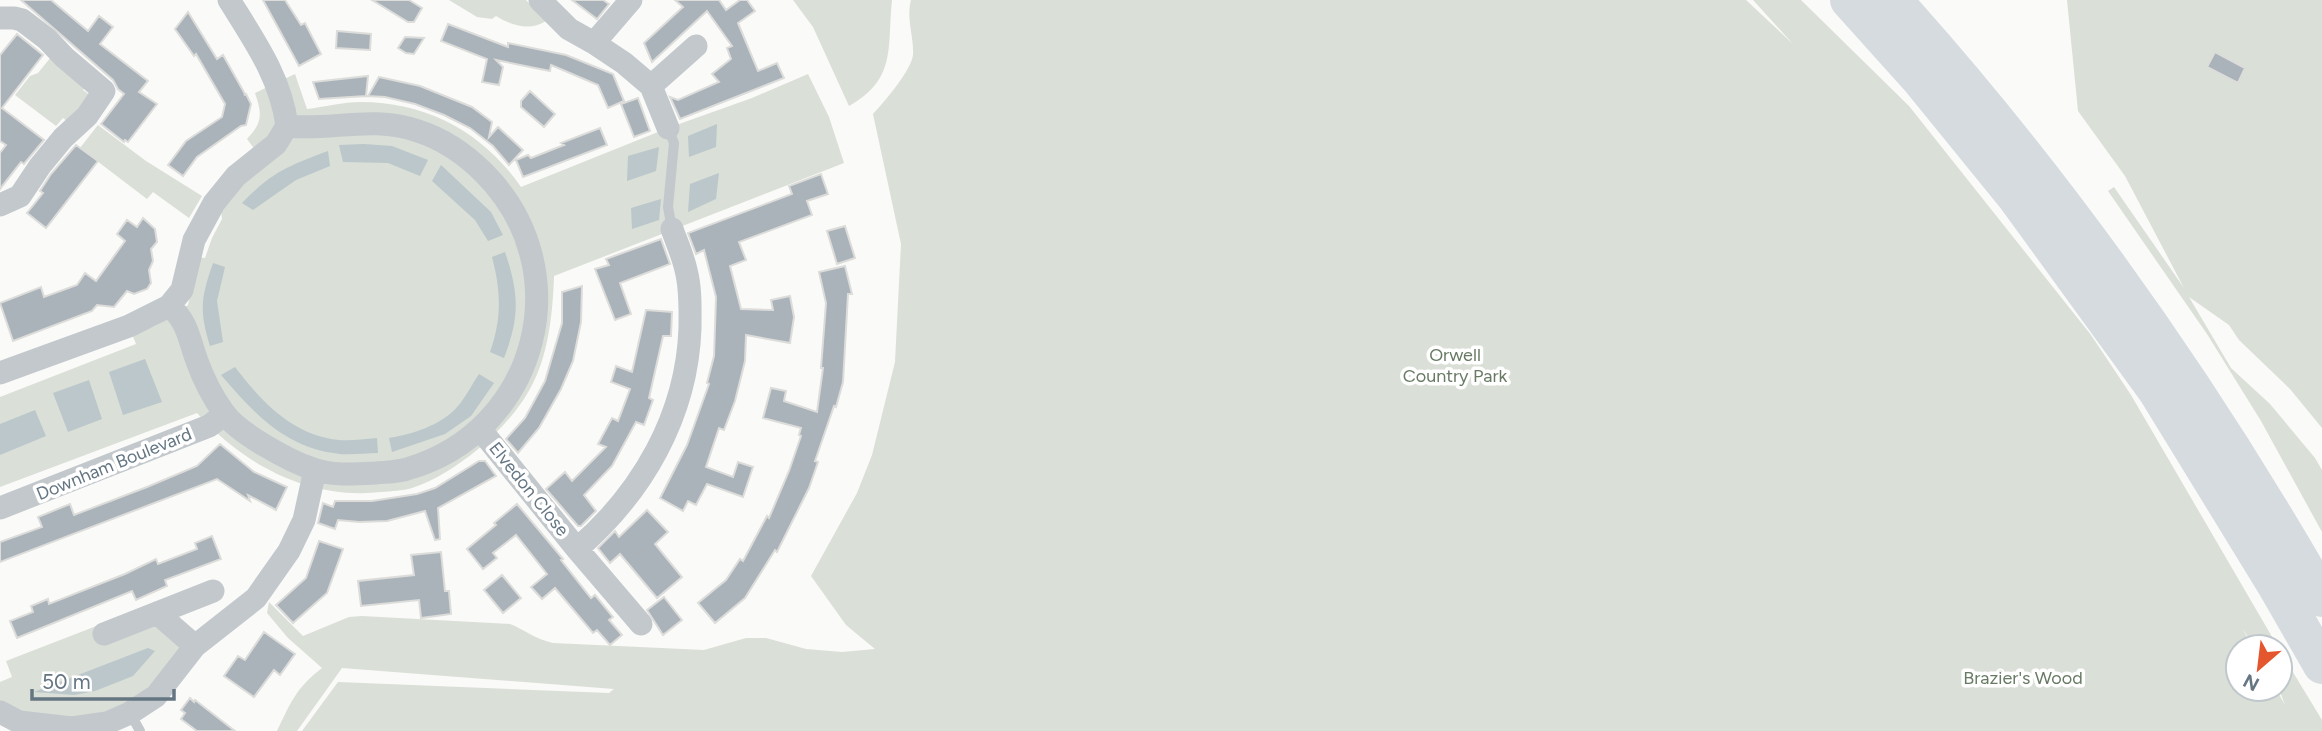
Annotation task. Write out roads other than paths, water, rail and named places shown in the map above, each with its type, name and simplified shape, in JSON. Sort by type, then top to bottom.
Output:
[{"type":"highway","points":[[1849,0],[1920,79],[2016,197],[2157,391],[2276,585],[2322,666]]},
{"type":"highway","points":[[1893,0],[1950,64],[2050,189],[2141,312],[2206,410],[2322,598]]},
{"type":"highway","points":[[1917,0],[1950,64]]},
{"type":"street","points":[[0,373],[129,326],[169,306],[182,290],[194,240],[214,203],[236,176],[276,144],[287,126],[284,104],[261,51],[229,0]]},
{"type":"street","points":[[594,43],[631,0]]},
{"type":"street","points":[[541,1],[569,29],[624,62],[650,86],[668,128]]},
{"type":"street","points":[[0,205],[20,196],[40,166],[63,138],[87,116],[104,90],[22,20],[1,15]]},
{"type":"street","points":[[650,86],[696,46]]},
{"type":"street","points":[[169,306],[180,314],[198,364],[225,414],[251,436],[315,470],[356,474],[407,470],[453,449],[480,429],[503,404],[521,374],[533,335],[536,309],[534,260],[527,236],[502,191],[471,160],[444,142],[418,131],[391,124],[360,122],[309,129],[287,126]]},
{"type":"street","name":"Elvedon Close","points":[[577,549],[605,526],[635,487],[666,432],[679,398],[689,344],[691,302],[686,269],[672,229]]},
{"type":"street","name":"Downham Boulevard","points":[[0,508],[209,426],[225,414]]},
{"type":"street","name":"Elvedon Close","points":[[480,429],[641,624]]},
{"type":"street","points":[[0,712],[19,722],[72,730],[107,723],[135,722],[195,646],[256,598],[281,563],[304,520],[315,470]]},
{"type":"street","points":[[104,634],[213,591]]},
{"type":"street","points":[[157,613],[195,646]]},
{"type":"lane","points":[[668,128],[674,143],[668,207],[672,229]]},
{"type":"park label","name":"Orwell Country Park","points":[[1455,365]]},
{"type":"park label","name":"Brazier's Wood","points":[[2023,678]]}]
